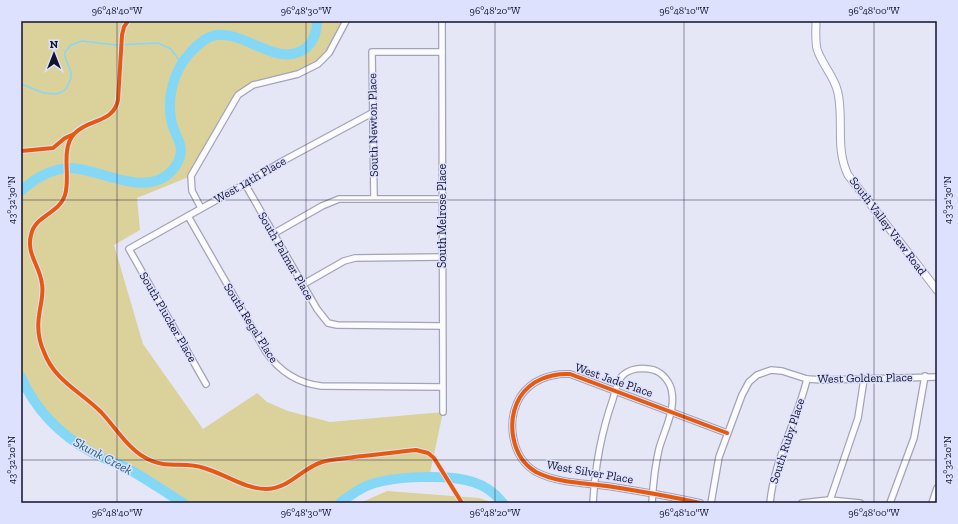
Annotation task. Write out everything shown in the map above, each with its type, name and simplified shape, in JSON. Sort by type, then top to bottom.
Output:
[{"type":"street","points":[[201,208],[192,190],[191,176],[234,99],[253,85],[298,74],[318,64],[330,53],[346,21]]},
{"type":"street","name":"South Melrose Place","points":[[442,21],[443,412]]},
{"type":"street","name":"South Valley View Road","points":[[816,21],[817,49],[835,82],[838,91],[840,108],[840,149],[843,164],[848,175],[937,290]]},
{"type":"street","name":"South Newton Place","points":[[374,198],[372,52],[442,52]]},
{"type":"street","name":"West 14th Place","points":[[129,249],[245,184],[281,162],[372,113]]},
{"type":"street","name":"South Palmer Place","points":[[245,184],[302,285],[317,309],[330,324],[442,326]]},
{"type":"street","points":[[273,234],[334,201],[347,198],[442,199]]},
{"type":"street","name":"South Regal Place","points":[[188,216],[266,352],[276,365],[285,373],[304,383],[322,386],[442,387]]},
{"type":"street","name":"South Plucker Place","points":[[129,249],[206,384]]},
{"type":"street","points":[[302,285],[344,261],[355,258],[442,257]]},
{"type":"street","points":[[593,503],[601,434],[615,391],[619,380],[627,373],[639,369],[654,370],[662,375],[670,384],[672,392],[671,411],[659,450],[652,503]]},
{"type":"street","name":"West Golden Place","points":[[727,434],[742,395],[749,382],[757,375],[771,370],[782,371],[807,379],[837,380],[924,376],[937,377]]},
{"type":"street","name":"West Jade Place","points":[[512,419],[515,407],[522,394],[539,379],[548,376],[570,374],[671,411],[727,434]]},
{"type":"street","points":[[890,503],[914,438],[924,376]]},
{"type":"street","name":"South Ruby Place","points":[[770,503],[774,475],[798,410],[807,379]]},
{"type":"street","points":[[829,502],[858,418],[864,379]]},
{"type":"street","name":"West Silver Place","points":[[512,419],[515,446],[521,457],[530,467],[551,477],[653,493],[700,503]]},
{"type":"street","points":[[712,503],[716,469],[727,434]]},
{"type":"street","points":[[932,503],[937,488]]},
{"type":"street","points":[[802,503],[860,503]]},
{"type":"shaded area","points":[[21,21],[346,21],[329,53],[318,64],[246,89],[230,107],[191,176],[137,198],[140,230],[114,245],[143,344],[203,429],[257,393],[267,402],[288,411],[330,422],[443,412],[429,478],[392,479],[368,485],[340,503],[183,503],[125,467],[92,452],[62,434],[46,419],[28,392],[21,377]]},
{"type":"shaded area","points":[[387,491],[479,498],[494,503],[360,503]]},
{"type":"waterway","name":"Skunk Creek","points":[[21,191],[44,175],[65,168],[85,170],[126,181],[140,183],[153,182],[165,177],[175,167],[181,153],[181,148],[171,119],[170,102],[173,84],[179,68],[189,54],[201,42],[216,35],[227,35],[239,38],[273,52],[284,54],[295,53],[306,48],[311,42],[316,32],[317,21]]},
{"type":"waterway","points":[[21,84],[44,93],[56,94],[62,92],[66,89],[71,78],[71,72],[65,57],[65,52],[71,45],[82,41],[116,45],[158,43],[171,49],[181,63]]},
{"type":"waterway","name":"Skunk Creek","points":[[21,377],[41,411],[59,429],[79,445],[125,467],[183,503]]},
{"type":"waterway","name":"Skunk Creek","points":[[340,503],[350,495],[369,485],[379,482],[421,477],[463,479],[473,482],[490,490],[503,503]]},
{"type":"cycle path","points":[[128,21],[124,27],[122,35],[118,100],[115,108],[106,117],[80,129],[70,140],[67,155],[67,188],[65,195],[58,206],[37,223],[33,228],[31,235],[30,248],[39,271],[42,288],[38,321],[39,335],[48,362],[61,378],[101,412],[132,448],[152,461],[167,464],[197,466],[250,487],[266,489],[282,486],[308,469],[322,462],[416,450],[428,453],[434,458],[462,503]]},
{"type":"cycle path","points":[[21,151],[53,148],[65,138],[74,134]]},
{"type":"cycle path","points":[[700,503],[631,490],[562,480],[544,476],[536,472],[521,457],[516,448],[512,427],[516,406],[520,397],[536,382],[549,376],[570,374],[727,433]]}]
